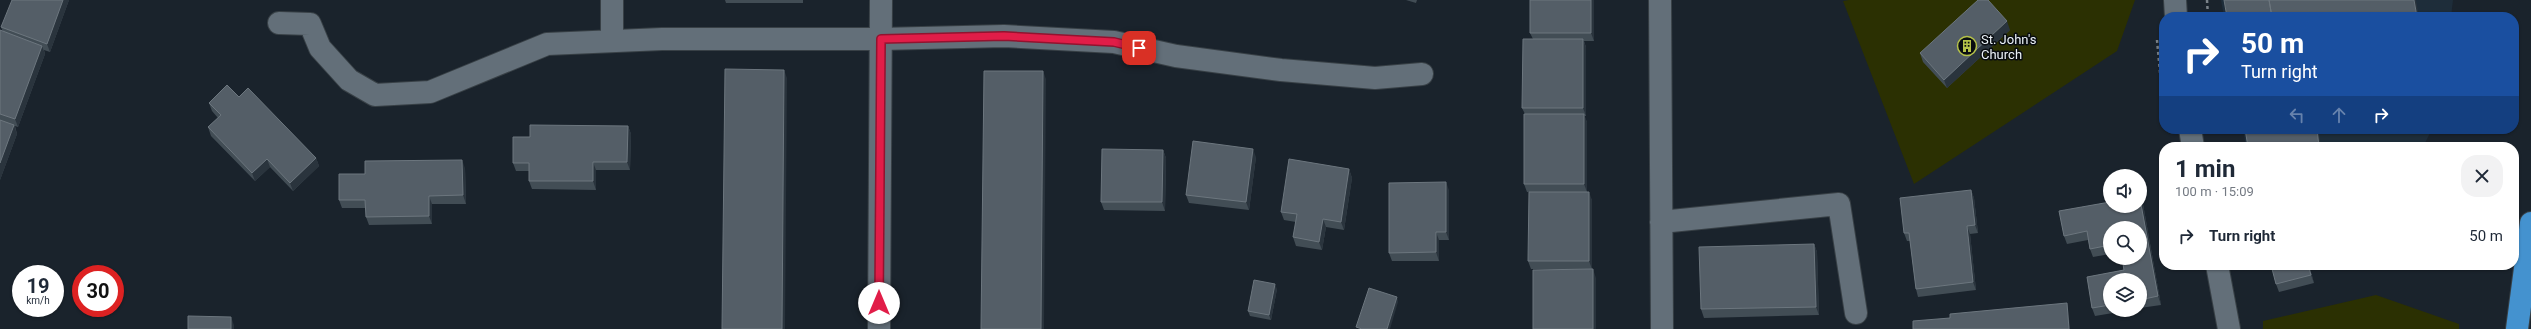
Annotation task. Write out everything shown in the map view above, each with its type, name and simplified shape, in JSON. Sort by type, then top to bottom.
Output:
[{"type":"highway","points":[[2517,329],[2531,224]]},
{"type":"street","points":[[612,0],[612,41]]},
{"type":"street","points":[[879,329],[881,0]]},
{"type":"street","points":[[1660,0],[1662,329]]},
{"type":"street","points":[[2175,0],[2176,12]]},
{"type":"street","points":[[279,23],[310,24],[324,54],[349,80],[375,95],[430,92],[547,44],[612,41],[881,39],[1004,36],[1114,42],[1176,56],[1281,70],[1375,78],[1422,74]]},
{"type":"street","points":[[1661,222],[1839,204],[1856,314]]},
{"type":"street","points":[[2218,270],[2229,329]]},
{"type":"path","points":[[2207,0],[2208,12]]},
{"type":"path","points":[[2157,39],[2159,61]]},
{"type":"shaded area","points":[[2221,0],[2453,0],[2452,12],[2223,12]]},
{"type":"shaded area","points":[[2244,134],[2430,134],[2426,142],[2245,142]]},
{"type":"green space","points":[[2135,0],[2117,51],[1914,184],[1843,1]]},
{"type":"green space","points":[[2376,295],[2459,324],[2459,329],[2263,329],[2263,321]]},
{"type":"building","points":[[12,0],[63,0],[47,44],[1,27]]},
{"type":"building","points":[[1530,0],[1591,0],[1591,33],[1530,33]]},
{"type":"building","name":"St. John's Church","points":[[1978,0],[1988,0],[2007,21],[1944,80],[1920,53]]},
{"type":"building","points":[[2224,0],[2269,0],[2271,12],[2226,12]]},
{"type":"building","points":[[2269,0],[2414,0],[2416,12],[2271,12]]},
{"type":"building","points":[[0,30],[42,46],[15,119],[0,114]]},
{"type":"building","points":[[1523,39],[1583,39],[1583,108],[1522,108]]},
{"type":"building","points":[[725,69],[784,70],[782,329],[722,329]]},
{"type":"building","points":[[984,71],[1043,71],[1041,329],[981,329]]},
{"type":"building","points":[[227,85],[239,97],[248,88],[316,158],[290,183],[267,159],[252,173],[208,127],[221,115],[209,103]]},
{"type":"building","points":[[1524,114],[1584,114],[1584,184],[1524,184]]},
{"type":"building","points":[[0,120],[14,125],[0,163]]},
{"type":"building","points":[[530,125],[628,126],[627,162],[593,162],[593,181],[529,181],[529,163],[513,163],[513,137],[530,137]]},
{"type":"building","points":[[2246,134],[2318,134],[2318,142],[2247,142]]},
{"type":"building","points":[[1193,141],[1253,149],[1246,202],[1186,195]]},
{"type":"building","points":[[1102,149],[1163,150],[1162,202],[1101,202]]},
{"type":"building","points":[[1289,159],[1349,169],[1341,222],[1323,219],[1319,242],[1293,237],[1297,214],[1281,212]]},
{"type":"building","points":[[462,160],[463,195],[429,196],[429,216],[366,217],[365,200],[339,200],[339,174],[365,174],[365,161]]},
{"type":"building","points":[[1446,182],[1446,232],[1436,232],[1436,252],[1389,253],[1389,183]]},
{"type":"building","points":[[1971,190],[1975,225],[1967,226],[1973,282],[1916,289],[1909,233],[1904,233],[1900,198]]},
{"type":"building","points":[[1529,192],[1589,192],[1589,261],[1528,261]]},
{"type":"building","points":[[2103,203],[2103,213],[2143,213],[2144,221],[2103,221],[2103,246],[2090,249],[2087,231],[2064,236],[2059,211]]},
{"type":"building","points":[[2147,237],[2158,296],[2147,298],[2147,273],[2108,273],[2124,270],[2123,265],[2147,265]]},
{"type":"building","points":[[1814,244],[1816,307],[1701,309],[1699,247]]},
{"type":"building","points":[[1593,269],[1593,329],[1533,329],[1533,270]]},
{"type":"building","points":[[2272,270],[2310,270],[2311,275],[2276,284]]},
{"type":"building","points":[[2103,274],[2103,306],[2092,308],[2087,277]]},
{"type":"building","points":[[1254,280],[1275,284],[1269,315],[1248,311]]},
{"type":"building","points":[[1369,288],[1397,297],[1387,329],[1362,329],[1356,327]]},
{"type":"building","points":[[2067,303],[2069,329],[1913,329],[1913,321],[1950,318],[1950,314]]},
{"type":"building","points":[[188,316],[231,317],[231,329],[188,329]]},
{"type":"place","name":"St. John's Church","points":[[1967,46]]},
{"type":"route","points":[[879,303],[881,39],[1004,36],[1114,42],[1139,48]]}]
